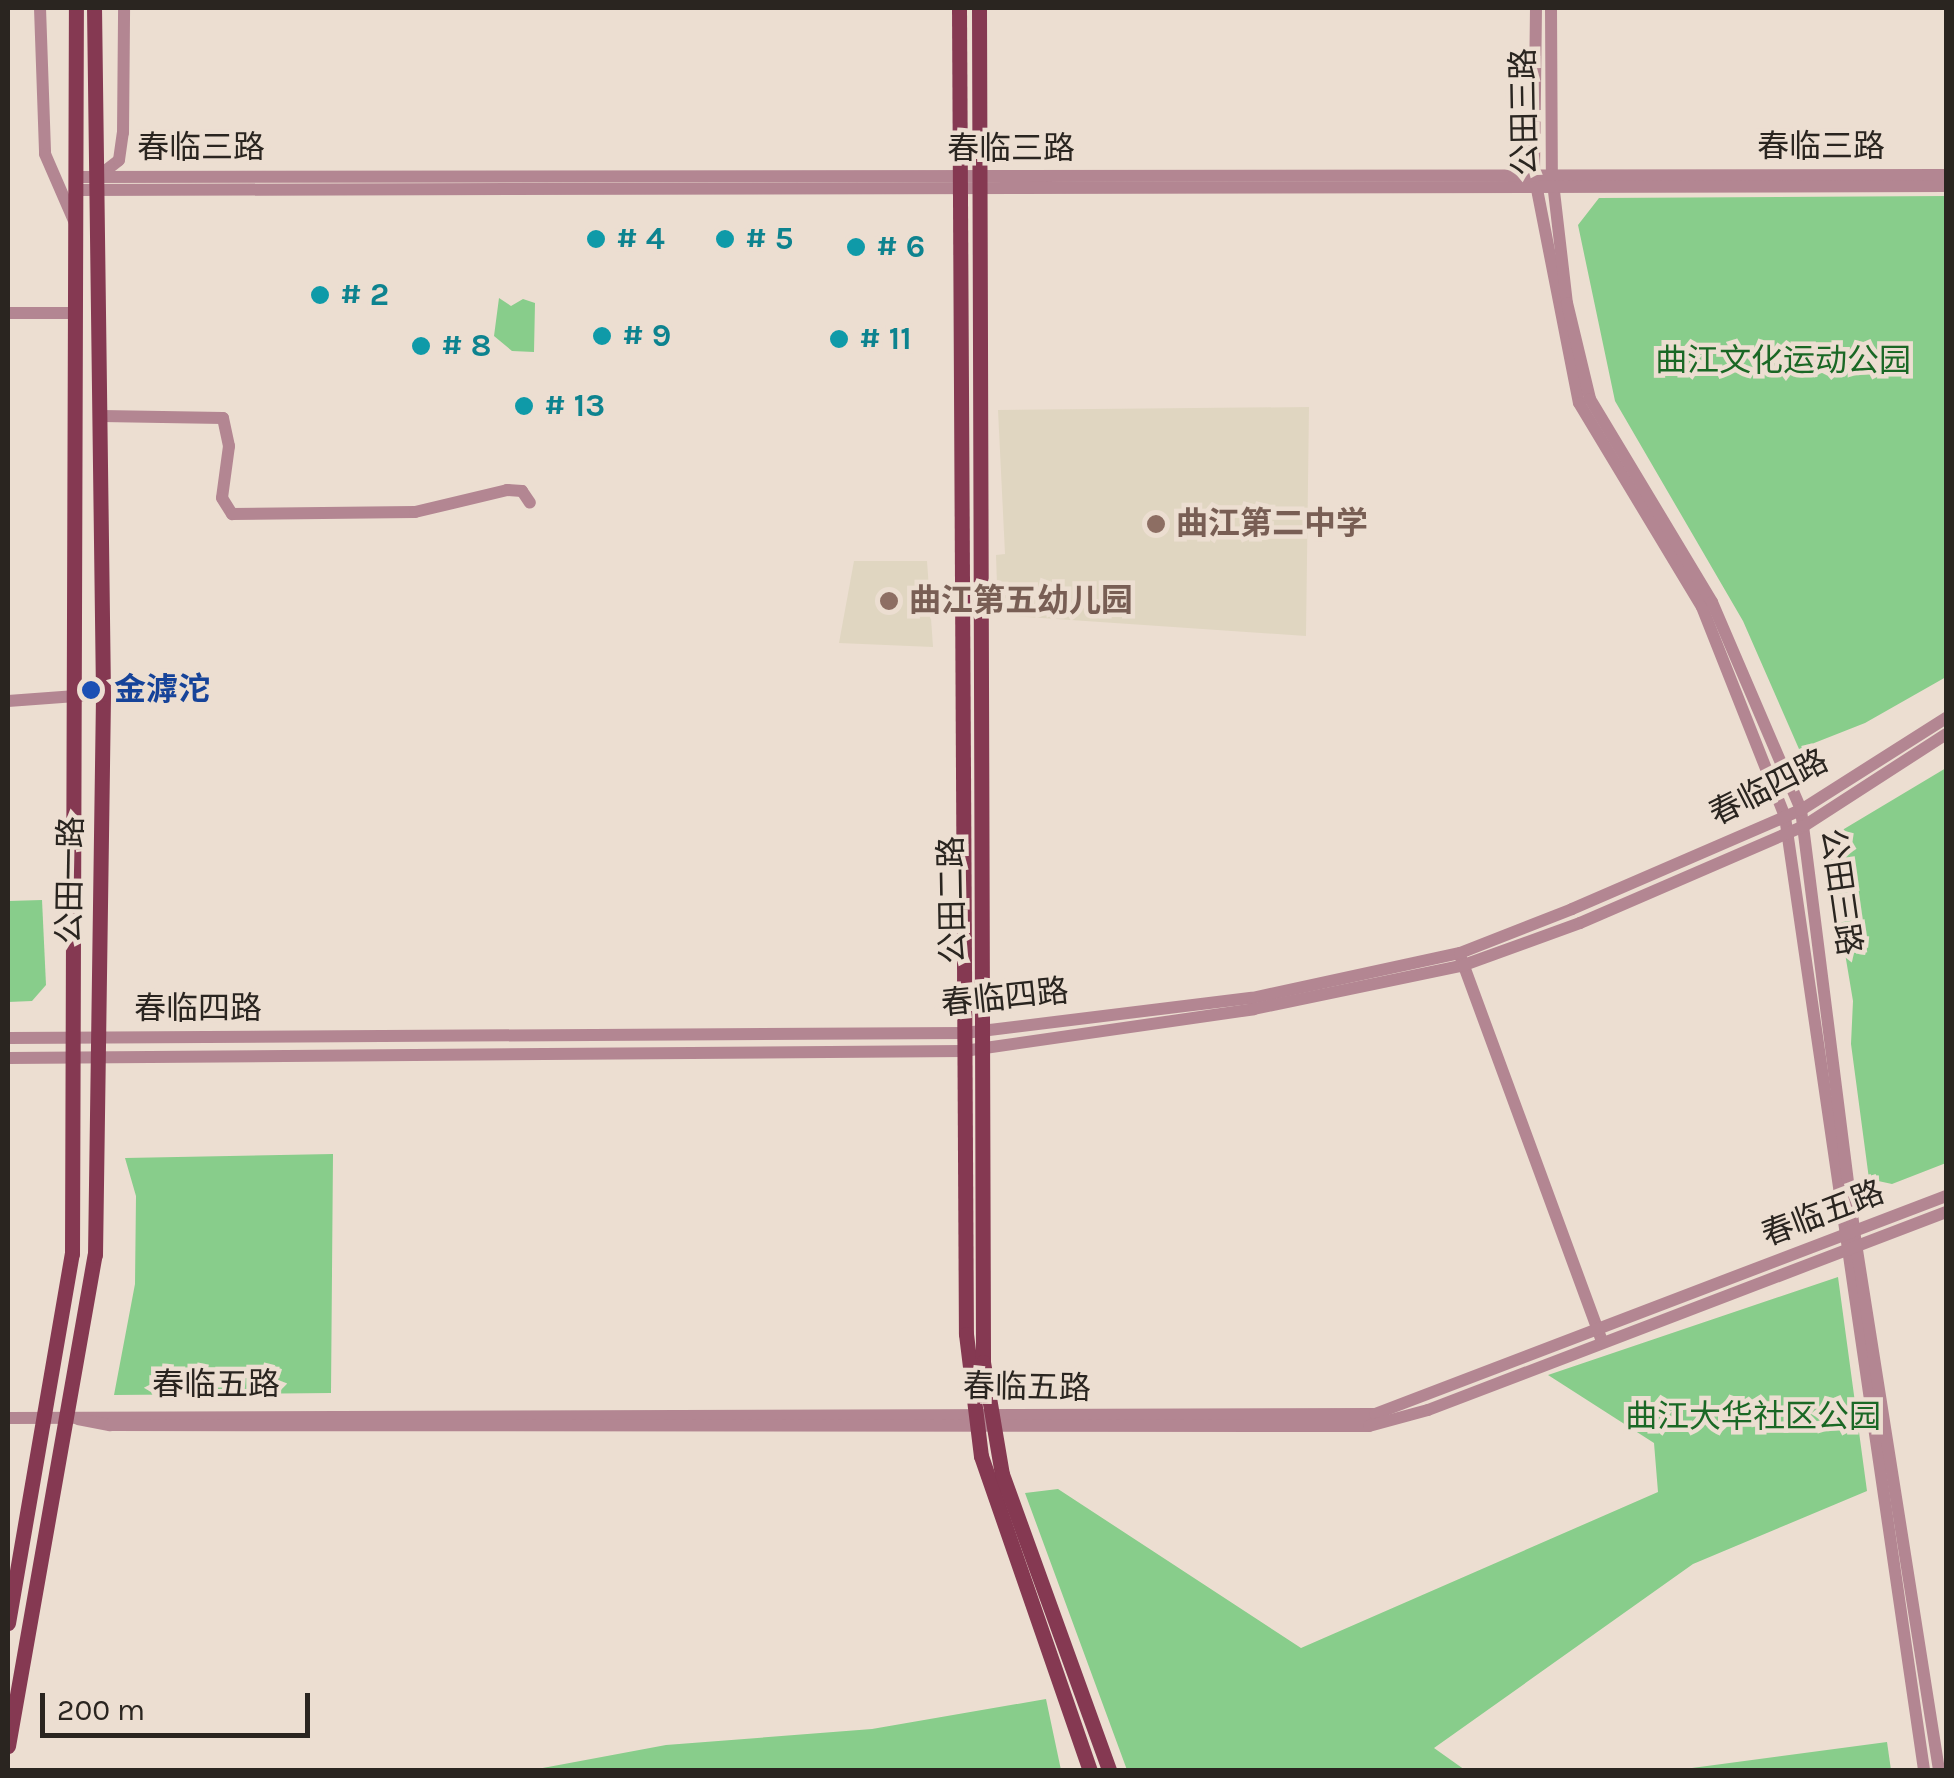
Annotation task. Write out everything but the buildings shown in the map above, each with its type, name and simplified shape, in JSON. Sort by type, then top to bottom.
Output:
[{"type":"main road","name":"公田一路","points":[[8,1622],[72,1254],[76,8]]},
{"type":"main road","name":"公田一路","points":[[8,1746],[95,1255],[94,1036],[103,694],[100,182],[94,8]]},
{"type":"main road","name":"公田二路","points":[[959,8],[973,1032],[982,1050],[984,1421],[1109,1770]]},
{"type":"main road","name":"公田二路","points":[[979,8],[973,1032],[964,1051],[966,1334],[984,1421],[994,1501],[1090,1770]]},
{"type":"street","points":[[40,8],[44,154],[75,223]]},
{"type":"street","points":[[100,182],[118,160],[123,134],[124,8]]},
{"type":"street","name":"公田三路","points":[[1536,8],[1535,181],[1580,403],[1702,607],[1788,833],[1849,1233],[1939,1770]]},
{"type":"street","name":"公田三路","points":[[1551,8],[1552,180],[1567,302],[1590,399],[1712,602],[1801,810],[1849,1233]]},
{"type":"street","name":"春临三路","points":[[75,183],[1535,181],[1946,175]]},
{"type":"street","name":"春临三路","points":[[1552,180],[1946,186]]},
{"type":"street","points":[[8,313],[75,313]]},
{"type":"street","points":[[102,416],[223,418],[229,446],[222,498],[232,514],[416,512],[507,490],[522,491],[530,503]]},
{"type":"street","points":[[8,701],[103,694]]},
{"type":"street","name":"春临四路","points":[[8,1038],[973,1032],[1252,998],[1462,959],[1801,810],[1946,718]]},
{"type":"street","name":"春临四路","points":[[8,1058],[964,1051],[1254,1009],[1462,959],[1788,833],[1946,734]]},
{"type":"street","points":[[1462,959],[1601,1339]]},
{"type":"street","name":"春临五路","points":[[1601,1339],[1946,1196]]},
{"type":"street","name":"春临五路","points":[[8,1418],[66,1417],[110,1425],[984,1421],[1369,1426],[1946,1212]]},
{"type":"street","name":"公田三路","points":[[1852,1249],[1924,1770]]},
{"type":"shaded area","name":"曲江第二中学","points":[[1309,407],[1306,636],[998,615],[996,555],[1005,554],[998,410]]},
{"type":"shaded area","name":"曲江第五幼儿园","points":[[854,561],[927,561],[933,647],[839,643]]},
{"type":"green space","name":"曲江文化运动公园","points":[[1946,196],[1946,677],[1865,723],[1799,749],[1743,621],[1615,401],[1578,225],[1599,198]]},
{"type":"green space","points":[[499,298],[511,306],[523,299],[535,303],[534,352],[512,351],[494,336]]},
{"type":"green space","points":[[1946,768],[1946,1163],[1892,1184],[1869,1179],[1851,1044],[1853,1001],[1829,858],[1844,829]]},
{"type":"green space","points":[[42,900],[46,985],[32,1001],[8,1002],[8,901]]},
{"type":"green space","points":[[333,1154],[331,1393],[114,1395],[135,1284],[136,1196],[125,1158]]},
{"type":"green space","name":"曲江大华社区公园","points":[[1838,1277],[1867,1491],[1693,1564],[1434,1748],[1465,1770],[1127,1770],[1025,1493],[1058,1489],[1301,1648],[1658,1492],[1654,1443],[1548,1375]]},
{"type":"green space","points":[[1046,1699],[1061,1770],[532,1770],[666,1745],[872,1729]]},
{"type":"green space","points":[[1887,1742],[1891,1770],[1677,1770]]},
{"type":"place","name":"# 4","points":[[596,239]]},
{"type":"place","name":"# 5","points":[[725,239]]},
{"type":"place","name":"# 6","points":[[856,247]]},
{"type":"place","name":"# 2","points":[[320,295]]},
{"type":"place","name":"# 9","points":[[602,336]]},
{"type":"place","name":"# 11","points":[[839,339]]},
{"type":"place","name":"# 8","points":[[421,346]]},
{"type":"place","name":"# 13","points":[[524,406]]},
{"type":"place","name":"曲江第二中学","points":[[1156,524]]},
{"type":"place","name":"曲江第五幼儿园","points":[[889,601]]},
{"type":"place","name":"金滹沱","points":[[91,690]]}]
